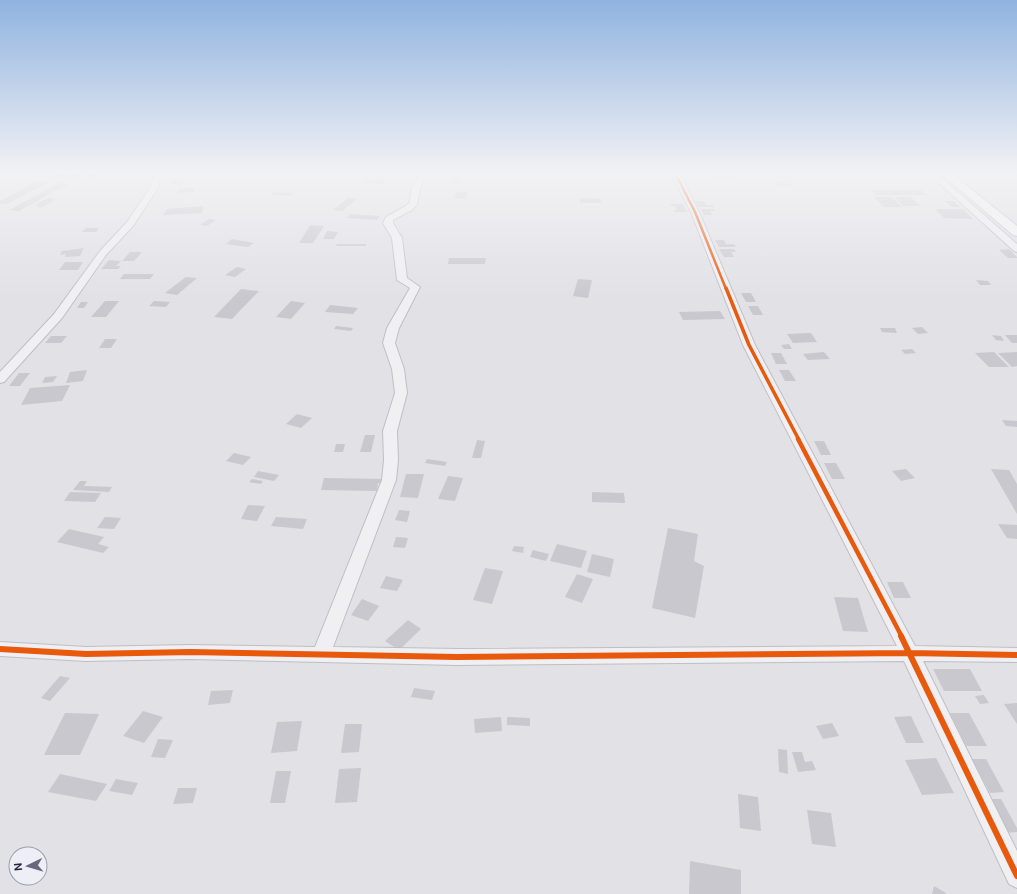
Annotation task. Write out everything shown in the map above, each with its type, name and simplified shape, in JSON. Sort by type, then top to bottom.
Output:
[{"type":"main road","points":[[996,215],[1017,232]]},
{"type":"street","points":[[0,379],[58,316],[103,253],[130,224],[136,215]]},
{"type":"street","points":[[321,655],[389,480],[391,460],[390,431],[401,393],[398,369],[389,343],[393,328],[415,289],[415,287],[402,280],[397,238],[388,223],[388,219],[396,215]]},
{"type":"street","points":[[696,215],[749,345],[910,653],[1017,876]]},
{"type":"street","points":[[979,215],[1017,249]]},
{"type":"street","points":[[0,649],[86,654],[190,652],[457,657],[910,653],[1017,655]]},
{"type":"building","points":[[349,215],[380,216],[377,220],[347,218]]},
{"type":"building","points":[[941,215],[969,215],[973,219],[944,218]]},
{"type":"building","points":[[209,219],[216,220],[207,226],[200,225]]},
{"type":"building","points":[[310,225],[324,226],[313,243],[299,243]]},
{"type":"building","points":[[86,228],[99,228],[96,232],[82,232]]},
{"type":"building","points":[[327,231],[338,232],[334,239],[323,239]]},
{"type":"building","points":[[232,239],[254,243],[248,247],[226,244]]},
{"type":"building","points":[[715,240],[724,240],[726,244],[734,244],[736,247],[719,247]]},
{"type":"building","points":[[337,244],[366,244],[366,246],[336,246]]},
{"type":"building","points":[[84,248],[80,256],[65,257],[66,254],[60,255],[62,251]]},
{"type":"building","points":[[719,249],[734,249],[736,252],[731,252],[734,257],[724,257]]},
{"type":"building","points":[[1009,249],[1017,258],[1008,258],[999,250]]},
{"type":"building","points":[[130,252],[142,252],[134,261],[122,261]]},
{"type":"building","points":[[449,258],[486,258],[485,264],[448,264]]},
{"type":"building","points":[[109,260],[121,261],[116,266],[121,266],[118,269],[101,269]]},
{"type":"building","points":[[65,262],[83,262],[78,270],[59,270]]},
{"type":"building","points":[[237,267],[246,269],[235,277],[225,275]]},
{"type":"building","points":[[124,274],[154,274],[150,279],[120,279]]},
{"type":"building","points":[[186,277],[197,278],[177,295],[165,293]]},
{"type":"building","points":[[578,279],[592,280],[588,298],[573,296]]},
{"type":"building","points":[[976,280],[988,281],[991,285],[980,285]]},
{"type":"building","points":[[241,289],[259,291],[232,319],[214,317]]},
{"type":"building","points":[[741,293],[751,293],[756,302],[746,302]]},
{"type":"building","points":[[105,301],[119,301],[106,317],[91,317]]},
{"type":"building","points":[[154,301],[170,302],[166,307],[149,306]]},
{"type":"building","points":[[291,301],[305,303],[291,319],[276,317]]},
{"type":"building","points":[[81,302],[88,302],[84,308],[77,308]]},
{"type":"building","points":[[330,305],[358,308],[353,314],[325,312]]},
{"type":"building","points":[[748,306],[758,306],[763,315],[753,315]]},
{"type":"building","points":[[720,311],[725,319],[683,320],[679,312]]},
{"type":"building","points":[[336,326],[353,328],[351,331],[334,329]]},
{"type":"building","points":[[922,327],[928,333],[918,334],[912,328]]},
{"type":"building","points":[[880,328],[895,328],[897,333],[882,332]]},
{"type":"building","points":[[811,333],[817,342],[793,343],[787,334]]},
{"type":"building","points":[[992,335],[1001,336],[1004,341],[996,340]]},
{"type":"building","points":[[1005,335],[1017,335],[1017,343],[1012,343]]},
{"type":"building","points":[[51,336],[67,336],[61,343],[45,343]]},
{"type":"building","points":[[105,339],[117,339],[111,348],[99,348]]},
{"type":"building","points":[[789,344],[792,349],[784,349],[781,345]]},
{"type":"building","points":[[912,349],[916,353],[905,354],[901,350]]},
{"type":"building","points":[[824,352],[830,359],[808,360],[803,354]]},
{"type":"building","points":[[994,352],[1009,367],[989,367],[975,353]]},
{"type":"building","points":[[1017,352],[1017,366],[1012,367],[998,353]]},
{"type":"building","points":[[771,353],[781,353],[787,364],[776,364]]},
{"type":"building","points":[[87,370],[83,381],[66,383],[70,372]]},
{"type":"building","points":[[779,370],[789,370],[796,381],[785,381]]},
{"type":"building","points":[[19,373],[30,373],[20,386],[9,386]]},
{"type":"building","points":[[57,376],[53,382],[42,383],[45,377]]},
{"type":"building","points":[[70,385],[62,401],[21,405],[30,388]]},
{"type":"building","points":[[297,414],[312,418],[301,428],[286,424]]},
{"type":"building","points":[[1002,420],[1017,421],[1017,427],[1006,426]]},
{"type":"building","points":[[365,435],[375,435],[371,452],[360,452]]},
{"type":"building","points":[[477,440],[485,441],[481,458],[472,458]]},
{"type":"building","points":[[814,441],[824,441],[831,455],[821,455]]},
{"type":"building","points":[[336,444],[345,444],[343,452],[334,452]]},
{"type":"building","points":[[234,453],[251,457],[243,465],[226,461]]},
{"type":"building","points":[[427,459],[447,462],[445,466],[425,463]]},
{"type":"building","points":[[824,463],[836,463],[845,479],[832,479]]},
{"type":"building","points":[[906,469],[915,478],[901,481],[892,471]]},
{"type":"building","points":[[991,469],[1009,470],[1017,484],[1017,514]]},
{"type":"building","points":[[258,471],[279,475],[274,481],[254,477]]},
{"type":"building","points":[[406,474],[424,474],[418,498],[400,497]]},
{"type":"building","points":[[448,476],[463,478],[455,501],[438,499]]},
{"type":"building","points":[[324,478],[386,479],[385,483],[378,483],[377,491],[321,490]]},
{"type":"building","points":[[252,479],[263,481],[261,484],[249,482]]},
{"type":"building","points":[[80,481],[87,481],[84,486],[112,487],[109,492],[73,490]]},
{"type":"building","points":[[70,492],[101,493],[95,502],[64,501]]},
{"type":"building","points":[[592,492],[624,493],[625,503],[592,502]]},
{"type":"building","points":[[248,505],[265,506],[257,521],[241,519]]},
{"type":"building","points":[[399,510],[410,511],[407,522],[395,520]]},
{"type":"building","points":[[105,517],[121,518],[114,529],[97,528]]},
{"type":"building","points":[[276,517],[307,519],[303,529],[271,526]]},
{"type":"building","points":[[998,524],[1017,525],[1017,539],[1007,538]]},
{"type":"building","points":[[668,528],[698,534],[694,561],[704,566],[695,618],[652,608]]},
{"type":"building","points":[[69,529],[104,537],[98,544],[109,547],[103,553],[57,542]]},
{"type":"building","points":[[396,537],[408,538],[405,548],[393,547]]},
{"type":"building","points":[[557,544],[587,551],[581,568],[550,561]]},
{"type":"building","points":[[514,546],[524,547],[523,553],[512,551]]},
{"type":"building","points":[[533,550],[549,554],[546,561],[530,557]]},
{"type":"building","points":[[592,554],[614,559],[610,577],[587,572]]},
{"type":"building","points":[[485,568],[503,571],[492,604],[473,600]]},
{"type":"building","points":[[577,574],[593,579],[582,603],[565,597]]},
{"type":"building","points":[[386,576],[403,580],[397,591],[380,588]]},
{"type":"building","points":[[887,582],[903,582],[911,598],[894,598]]},
{"type":"building","points":[[834,597],[858,598],[868,632],[843,631]]},
{"type":"building","points":[[362,599],[379,606],[368,621],[351,615]]},
{"type":"building","points":[[408,620],[421,629],[399,650],[385,641]]},
{"type":"building","points":[[933,669],[970,669],[982,691],[944,691]]},
{"type":"building","points":[[60,676],[70,678],[50,701],[41,698]]},
{"type":"building","points":[[414,688],[435,691],[432,700],[411,697]]},
{"type":"building","points":[[233,690],[230,703],[208,705],[211,691]]},
{"type":"building","points":[[984,695],[989,703],[980,704],[975,696]]},
{"type":"building","points":[[1017,703],[1017,724],[1004,704]]},
{"type":"building","points":[[143,711],[163,717],[144,743],[123,736]]},
{"type":"building","points":[[65,713],[99,714],[80,755],[44,755]]},
{"type":"building","points":[[950,713],[969,713],[987,746],[966,746]]},
{"type":"building","points":[[911,716],[924,743],[906,743],[894,717]]},
{"type":"building","points":[[501,717],[502,731],[475,733],[474,719]]},
{"type":"building","points":[[507,717],[530,718],[530,726],[507,725]]},
{"type":"building","points":[[302,721],[297,751],[271,753],[277,722]]},
{"type":"building","points":[[832,723],[839,736],[823,739],[816,726]]},
{"type":"building","points":[[345,724],[362,724],[359,752],[341,753]]},
{"type":"building","points":[[158,739],[173,740],[165,758],[151,757]]},
{"type":"building","points":[[778,749],[787,750],[788,774],[779,772]]},
{"type":"building","points":[[792,752],[802,752],[805,762],[812,761],[816,770],[798,772]]},
{"type":"building","points":[[936,758],[954,793],[922,795],[905,760]]},
{"type":"building","points":[[972,759],[986,759],[1004,792],[990,793]]},
{"type":"building","points":[[361,768],[357,802],[335,803],[339,769]]},
{"type":"building","points":[[276,771],[291,771],[285,803],[270,803]]},
{"type":"building","points":[[60,774],[107,784],[96,801],[48,792]]},
{"type":"building","points":[[116,779],[138,783],[132,795],[109,791]]},
{"type":"building","points":[[178,788],[197,788],[193,803],[173,804]]},
{"type":"building","points":[[738,794],[758,797],[761,831],[740,828]]},
{"type":"building","points":[[986,799],[1001,799],[1017,828],[1017,832],[1003,833]]},
{"type":"building","points":[[807,810],[831,813],[836,847],[812,844]]},
{"type":"building","points":[[690,861],[741,870],[741,894],[689,894]]},
{"type":"building","points":[[934,886],[946,893],[946,894],[932,894]]},
{"type":"cycle path","points":[[696,215],[749,345],[910,653],[1017,876]]},
{"type":"cycle path","points":[[0,649],[86,654],[190,652],[457,657],[910,653],[1017,655]]}]
